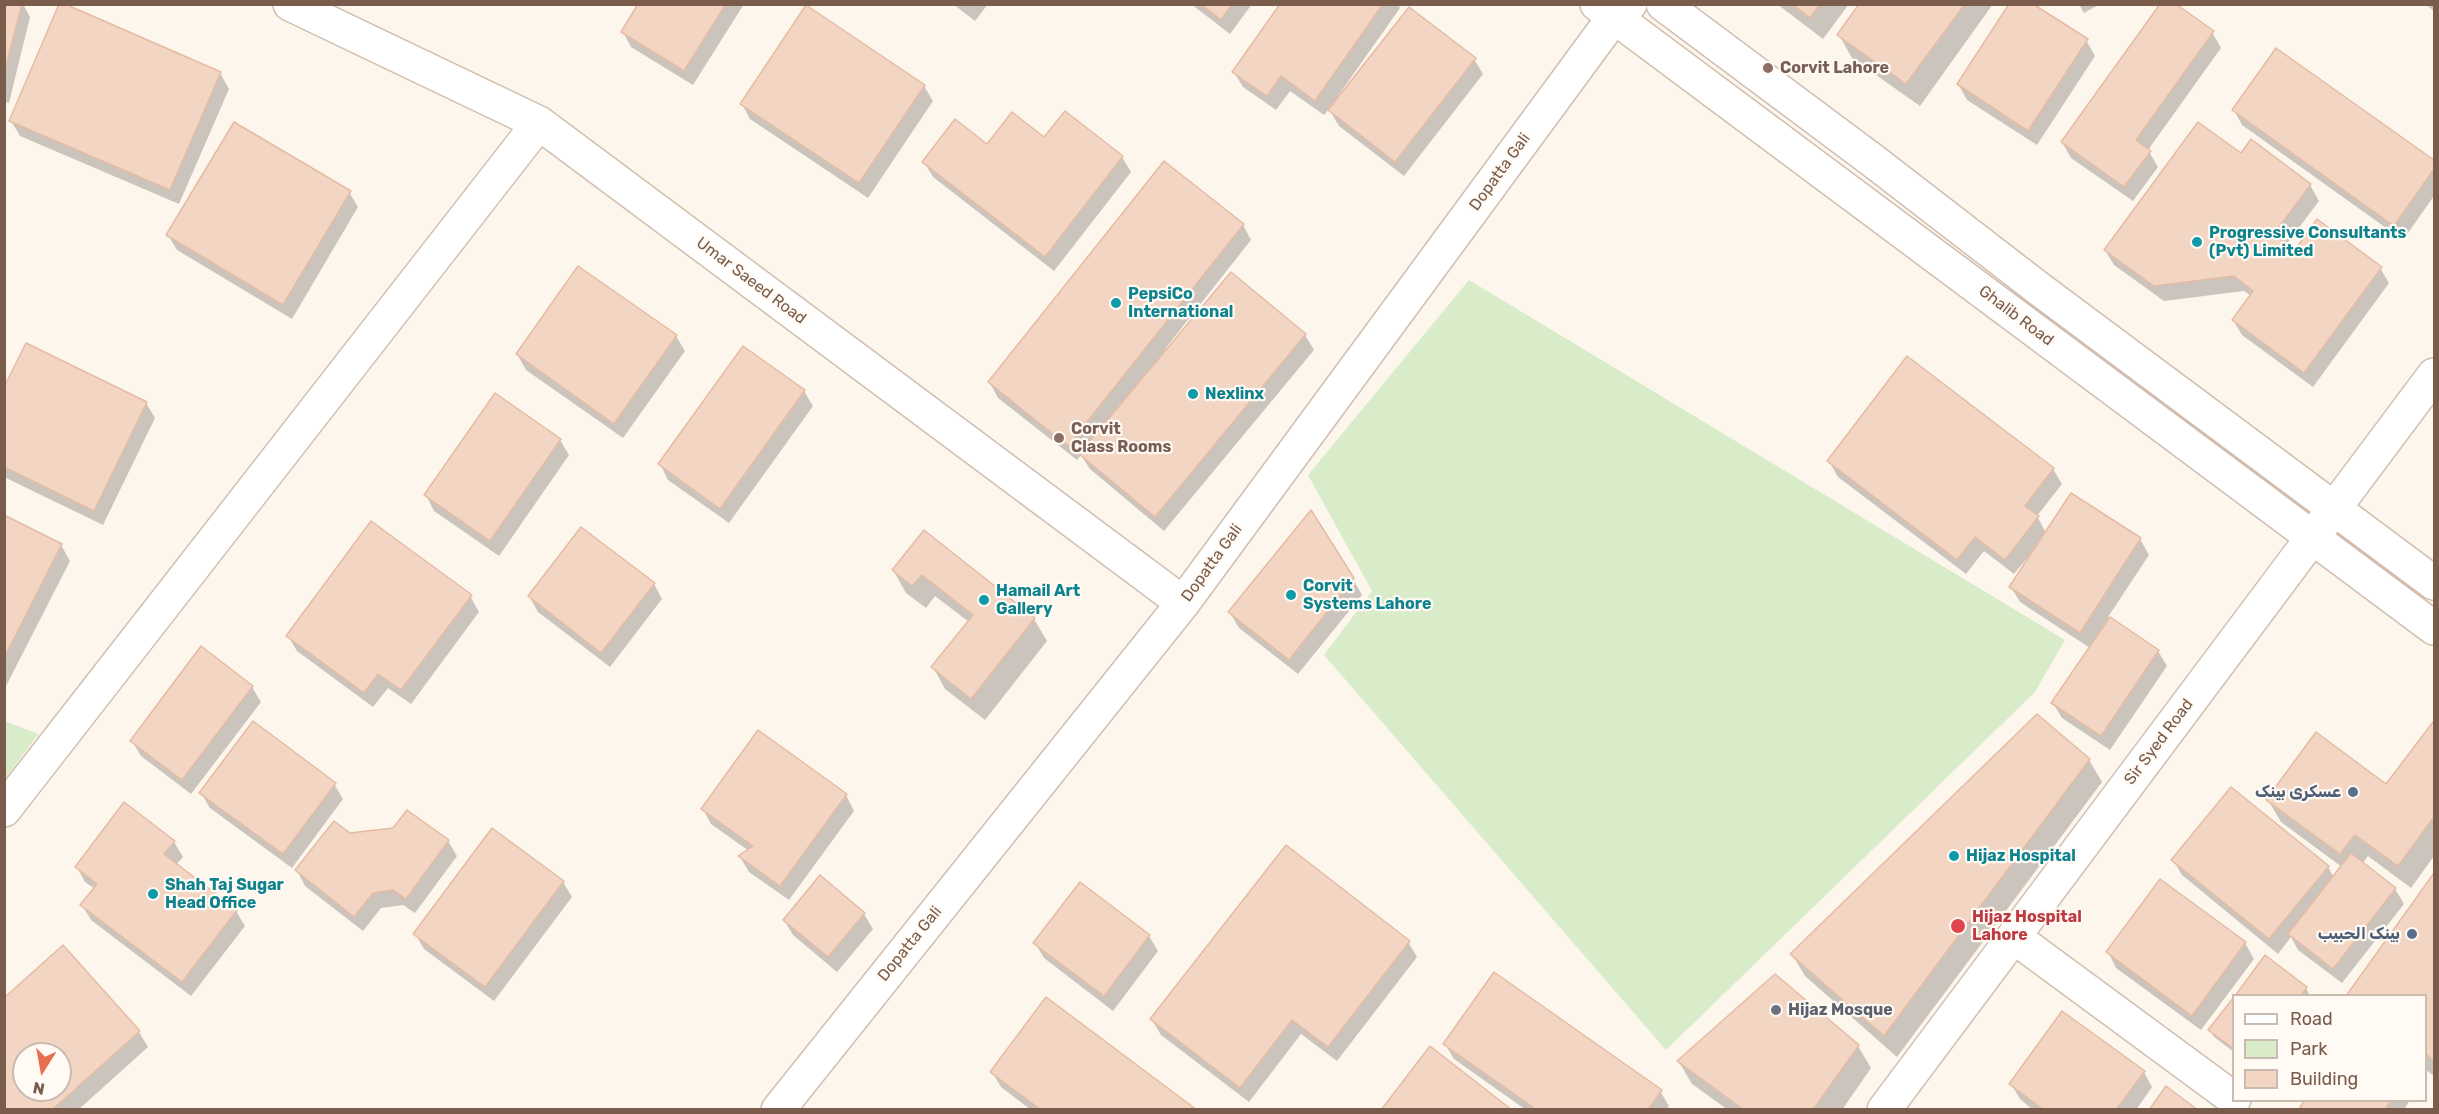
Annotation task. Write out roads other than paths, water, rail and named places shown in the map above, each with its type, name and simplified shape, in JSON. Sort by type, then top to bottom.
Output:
[{"type":"street","name":"Umar Saeed Road","points":[[290,4],[539,123],[1183,603]]},
{"type":"street","points":[[1663,4],[2434,583]]},
{"type":"street","name":"Ghalib Road","points":[[1614,9],[2434,628]]},
{"type":"street","name":"Dopatta Gali","points":[[778,1110],[1183,603],[1614,9]]},
{"type":"street","points":[[4,810],[539,123]]},
{"type":"street","name":"Sir Syed Road","points":[[1884,1110],[2434,375]]},
{"type":"street","points":[[2014,937],[2232,1098]]},
{"type":"place","name":"Corvit Lahore","points":[[1768,68]]},
{"type":"place","name":"Progressive Consultants (Pvt) Limited","points":[[2197,242]]},
{"type":"place","name":"PepsiCo International","points":[[1116,303]]},
{"type":"place","name":"Nexlinx","points":[[1193,394]]},
{"type":"place","name":"Corvit Class Rooms","points":[[1059,438]]},
{"type":"place","name":"Corvit Systems Lahore","points":[[1291,595]]},
{"type":"place","name":"Hamail Art Gallery","points":[[984,600]]},
{"type":"place","name":"عسکری بینک","points":[[2353,792]]},
{"type":"place","name":"Hijaz Hospital","points":[[1954,856]]},
{"type":"place","name":"Shah Taj Sugar Head Office","points":[[153,894]]},
{"type":"place","name":"Hijaz Hospital Lahore","points":[[1958,926]]},
{"type":"place","name":"بينک الحبيب","points":[[2412,934]]},
{"type":"place","name":"Hijaz Mosque","points":[[1776,1010]]}]
